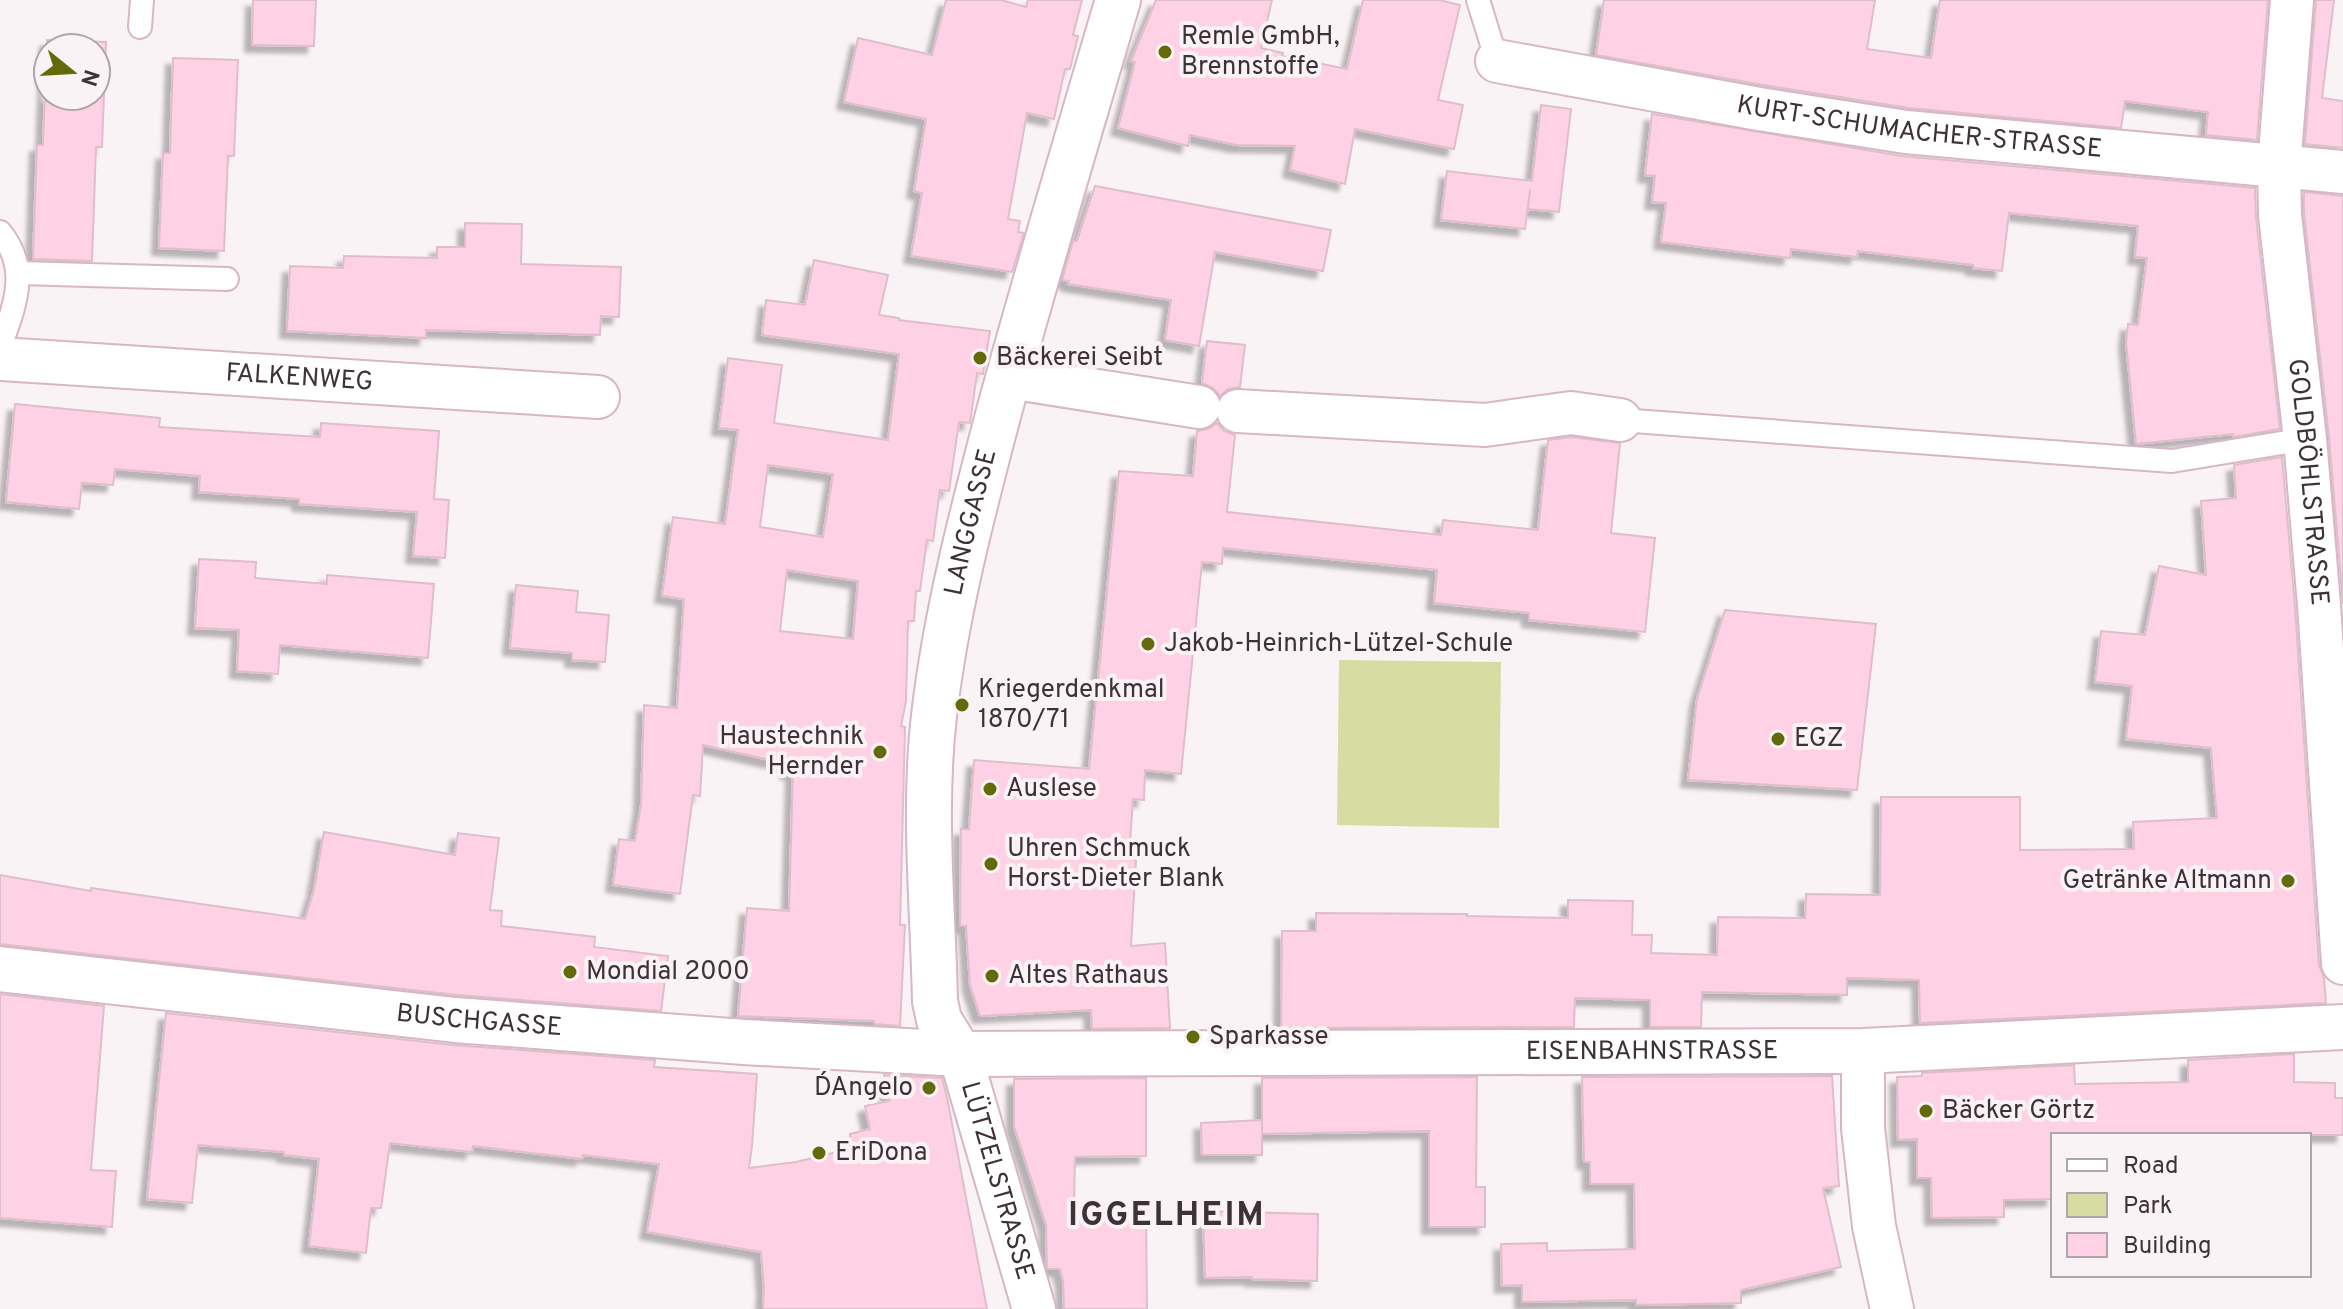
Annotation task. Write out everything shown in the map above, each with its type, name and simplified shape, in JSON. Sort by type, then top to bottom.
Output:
[{"type":"main road","name":"LANGGASSE","points":[[960,1054],[939,1020],[935,1001],[929,781],[941,667],[953,597],[976,500],[1118,0]]},
{"type":"main road","name":"BUSCHGASSE","points":[[0,969],[455,1020],[729,1041],[960,1054]]},
{"type":"main road","name":"EISENBAHNSTRASSE","points":[[960,1054],[1863,1051],[2343,1027]]},
{"type":"street","name":"GOLDBÖHLSTRASSE","points":[[2292,0],[2279,167],[2280,215],[2305,439],[2319,605],[2343,963]]},
{"type":"street","name":"KURT-SCHUMACHER-STRASSE","points":[[1497,61],[1759,109],[1906,132],[2343,172]]},
{"type":"street","name":"FALKENWEG","points":[[0,359],[598,397]]},
{"type":"street","points":[[1009,377],[1218,409],[1485,425],[1571,413],[1620,420]]},
{"type":"street","points":[[1863,1051],[1863,1128],[1872,1212],[1892,1309]]},
{"type":"street","name":"LÜTZELSTRASSE","points":[[960,1054],[1034,1309]]},
{"type":"lane","points":[[140,27],[142,0]]},
{"type":"lane","points":[[1478,0],[1497,61]]},
{"type":"lane","points":[[0,232],[10,243],[19,273],[13,310],[0,347]]},
{"type":"lane","points":[[19,273],[227,279]]},
{"type":"lane","points":[[1620,420],[2172,461],[2305,439]]},
{"type":"green space","points":[[1339,660],[1501,662],[1499,828],[1337,825]]},
{"type":"building","points":[[253,0],[316,0],[314,46],[252,45]]},
{"type":"building","points":[[946,0],[1001,0],[1026,7],[1028,0],[1082,0],[1073,35],[1078,36],[1070,69],[1065,69],[1054,119],[1027,113],[1008,219],[1020,221],[1018,232],[1024,233],[1012,272],[911,256],[922,193],[914,191],[926,119],[844,102],[858,38],[932,55]]},
{"type":"building","points":[[1156,0],[1272,0],[1261,48],[1283,53],[1282,56],[1347,69],[1363,0],[1439,0],[1460,5],[1438,100],[1463,105],[1454,149],[1355,129],[1345,184],[1290,170],[1295,146],[1236,145],[1190,135],[1188,146],[1118,128],[1135,62],[1131,61]]},
{"type":"building","points":[[1604,0],[1875,0],[1867,49],[1931,58],[1940,0],[2268,0],[2257,140],[2206,135],[2208,112],[2125,101],[2121,128],[1909,108],[1596,55]]},
{"type":"building","points":[[2316,0],[2334,0],[2322,98],[2343,101],[2343,148],[2305,144]]},
{"type":"building","points":[[173,58],[238,60],[234,156],[228,156],[224,251],[159,248],[163,153],[170,153]]},
{"type":"building","points":[[1541,105],[1571,109],[1559,212],[1528,209],[1530,190],[1525,229],[1441,220],[1447,171],[1532,181]]},
{"type":"building","points":[[44,112],[103,112],[102,147],[96,147],[92,261],[33,259],[37,145],[43,145]]},
{"type":"building","points":[[1652,114],[1902,156],[2255,188],[2280,429],[2233,437],[2233,434],[2136,444],[2126,342],[2128,324],[2138,325],[2147,258],[2135,257],[2138,226],[2009,213],[2002,271],[1858,251],[1857,257],[1791,249],[1790,258],[1661,242],[1666,203],[1652,202],[1655,176],[1645,175]]},
{"type":"building","points":[[1095,186],[1331,230],[1323,271],[1215,252],[1199,346],[1165,340],[1171,300],[1068,284],[1069,281],[1062,280],[1073,241],[1077,241]]},
{"type":"building","points":[[2304,192],[2343,196],[2343,604],[2329,437],[2304,213]]},
{"type":"building","points":[[465,223],[522,224],[521,264],[621,267],[619,317],[601,316],[600,335],[426,330],[426,338],[287,331],[290,266],[343,268],[344,256],[437,258],[437,247],[465,247]]},
{"type":"building","points":[[814,260],[888,275],[879,315],[990,331],[983,374],[977,373],[970,423],[959,422],[949,491],[940,490],[933,541],[927,540],[920,591],[916,591],[914,621],[908,621],[906,701],[901,726],[905,727],[900,925],[905,925],[900,1026],[874,1024],[874,1021],[738,1016],[747,908],[789,911],[793,772],[787,772],[787,764],[703,745],[700,796],[693,795],[680,894],[613,885],[619,839],[635,841],[641,805],[644,705],[677,708],[684,599],[662,596],[673,517],[725,524],[738,430],[719,428],[728,358],[782,365],[774,423],[888,440],[899,354],[762,335],[766,300],[805,305]],"holes":[[[768,465],[833,474],[823,537],[760,527]],[[787,570],[858,581],[853,639],[780,631]]]},
{"type":"building","points":[[1207,341],[1245,345],[1240,387],[1228,389],[1220,396],[1202,383]]},
{"type":"building","points":[[15,404],[160,418],[159,427],[320,437],[321,423],[439,431],[434,499],[449,500],[445,558],[413,556],[417,512],[299,504],[299,499],[199,492],[200,476],[115,469],[113,485],[82,483],[79,509],[6,502]]},
{"type":"building","points":[[1217,423],[1224,431],[1235,435],[1227,512],[1441,535],[1443,520],[1538,530],[1548,440],[1571,437],[1620,443],[1611,533],[1655,538],[1645,632],[1529,620],[1529,613],[1434,603],[1437,570],[1223,548],[1222,564],[1202,562],[1181,774],[1145,770],[1144,800],[1133,799],[1129,858],[1136,860],[1131,946],[1165,943],[1170,1028],[1092,1029],[1091,1010],[980,1016],[970,985],[966,926],[960,926],[961,829],[969,829],[974,760],[1089,769],[1119,471],[1193,476],[1197,431]]},
{"type":"building","points":[[2282,457],[2319,965],[2324,978],[2326,1003],[1920,1023],[1919,980],[1847,978],[1847,995],[1702,992],[1701,1027],[1650,1027],[1650,1000],[1575,998],[1574,1027],[1281,1028],[1282,931],[1316,931],[1316,913],[1568,918],[1568,900],[1633,901],[1632,935],[1652,935],[1651,953],[1717,955],[1718,917],[1805,918],[1806,894],[1880,895],[1881,797],[2020,797],[2020,850],[2134,849],[2133,822],[2217,818],[2211,748],[2126,739],[2132,686],[2095,682],[2101,631],[2145,635],[2159,566],[2206,575],[2201,501],[2236,498],[2234,465]]},
{"type":"building","points":[[199,559],[256,562],[255,578],[327,584],[327,575],[434,584],[428,658],[280,645],[278,674],[237,671],[239,630],[195,628]]},
{"type":"building","points":[[516,585],[578,591],[576,612],[609,615],[605,662],[572,660],[572,653],[510,648]]},
{"type":"building","name":"EGZ","points":[[1725,610],[1876,624],[1857,790],[1688,780],[1697,699]]},
{"type":"building","points":[[324,832],[455,855],[458,833],[499,838],[490,910],[502,911],[501,926],[595,937],[594,947],[668,956],[661,1011],[457,995],[0,944],[0,875],[91,891],[91,888],[305,919],[314,890]]},
{"type":"building","points":[[0,994],[104,1006],[91,1170],[116,1171],[112,1227],[0,1218]]},
{"type":"building","points":[[166,1013],[453,1045],[655,1060],[654,1067],[757,1074],[749,1168],[796,1162],[853,1148],[850,1134],[870,1129],[865,1106],[889,1101],[884,1075],[942,1078],[987,1309],[763,1309],[761,1252],[647,1232],[659,1164],[583,1155],[582,1159],[473,1146],[472,1152],[390,1143],[381,1208],[371,1208],[366,1253],[309,1246],[319,1159],[284,1155],[284,1152],[198,1145],[192,1203],[147,1199]]},
{"type":"building","points":[[2294,1054],[2294,1082],[2335,1083],[2335,1098],[2343,1098],[2343,1135],[2051,1133],[2051,1199],[2004,1200],[2004,1217],[1932,1218],[1931,1178],[1917,1178],[1917,1139],[1898,1140],[1897,1077],[2074,1065],[2075,1084],[2188,1082],[2188,1060]]},
{"type":"building","points":[[1832,1076],[1839,1186],[1823,1188],[1841,1267],[1741,1290],[1741,1303],[1636,1305],[1636,1300],[1522,1302],[1522,1285],[1502,1286],[1501,1244],[1547,1243],[1547,1251],[1635,1249],[1634,1184],[1590,1184],[1590,1162],[1584,1162],[1582,1077]]},
{"type":"building","points":[[1477,1077],[1476,1187],[1485,1187],[1485,1227],[1429,1227],[1429,1131],[1262,1134],[1262,1078]]},
{"type":"building","points":[[1146,1078],[1146,1156],[1075,1157],[1074,1208],[1146,1210],[1147,1309],[1064,1309],[1060,1269],[1047,1269],[1046,1225],[1014,1126],[1014,1079]]},
{"type":"building","points":[[1262,1120],[1262,1155],[1202,1155],[1201,1123]]},
{"type":"building","points":[[1203,1211],[1318,1214],[1317,1281],[1205,1278]]},
{"type":"place","name":"Remle GmbH, Brennstoffe","points":[[1165,52]]},
{"type":"place","name":"Bäckerei Seibt","points":[[980,358]]},
{"type":"place","name":"Jakob-Heinrich-Lützel-Schule","points":[[1148,644]]},
{"type":"place","name":"Kriegerdenkmal 1870/71","points":[[962,705]]},
{"type":"place","name":"EGZ","points":[[1778,739]]},
{"type":"place","name":"Haustechnik Hernder","points":[[880,752]]},
{"type":"place","name":"Auslese","points":[[990,789]]},
{"type":"place","name":"Uhren Schmuck Horst-Dieter Blank","points":[[991,864]]},
{"type":"place","name":"Getränke Altmann","points":[[2288,881]]},
{"type":"place","name":"Mondial 2000","points":[[570,972]]},
{"type":"place","name":"Altes Rathaus","points":[[992,976]]},
{"type":"place","name":"Sparkasse","points":[[1193,1037]]},
{"type":"place","name":"D´Angelo","points":[[929,1088]]},
{"type":"place","name":"Bäcker Görtz","points":[[1926,1111]]},
{"type":"place","name":"EriDona","points":[[819,1153]]},
{"type":"district","name":"IGGELHEIM","points":[[1167,1216]]}]
